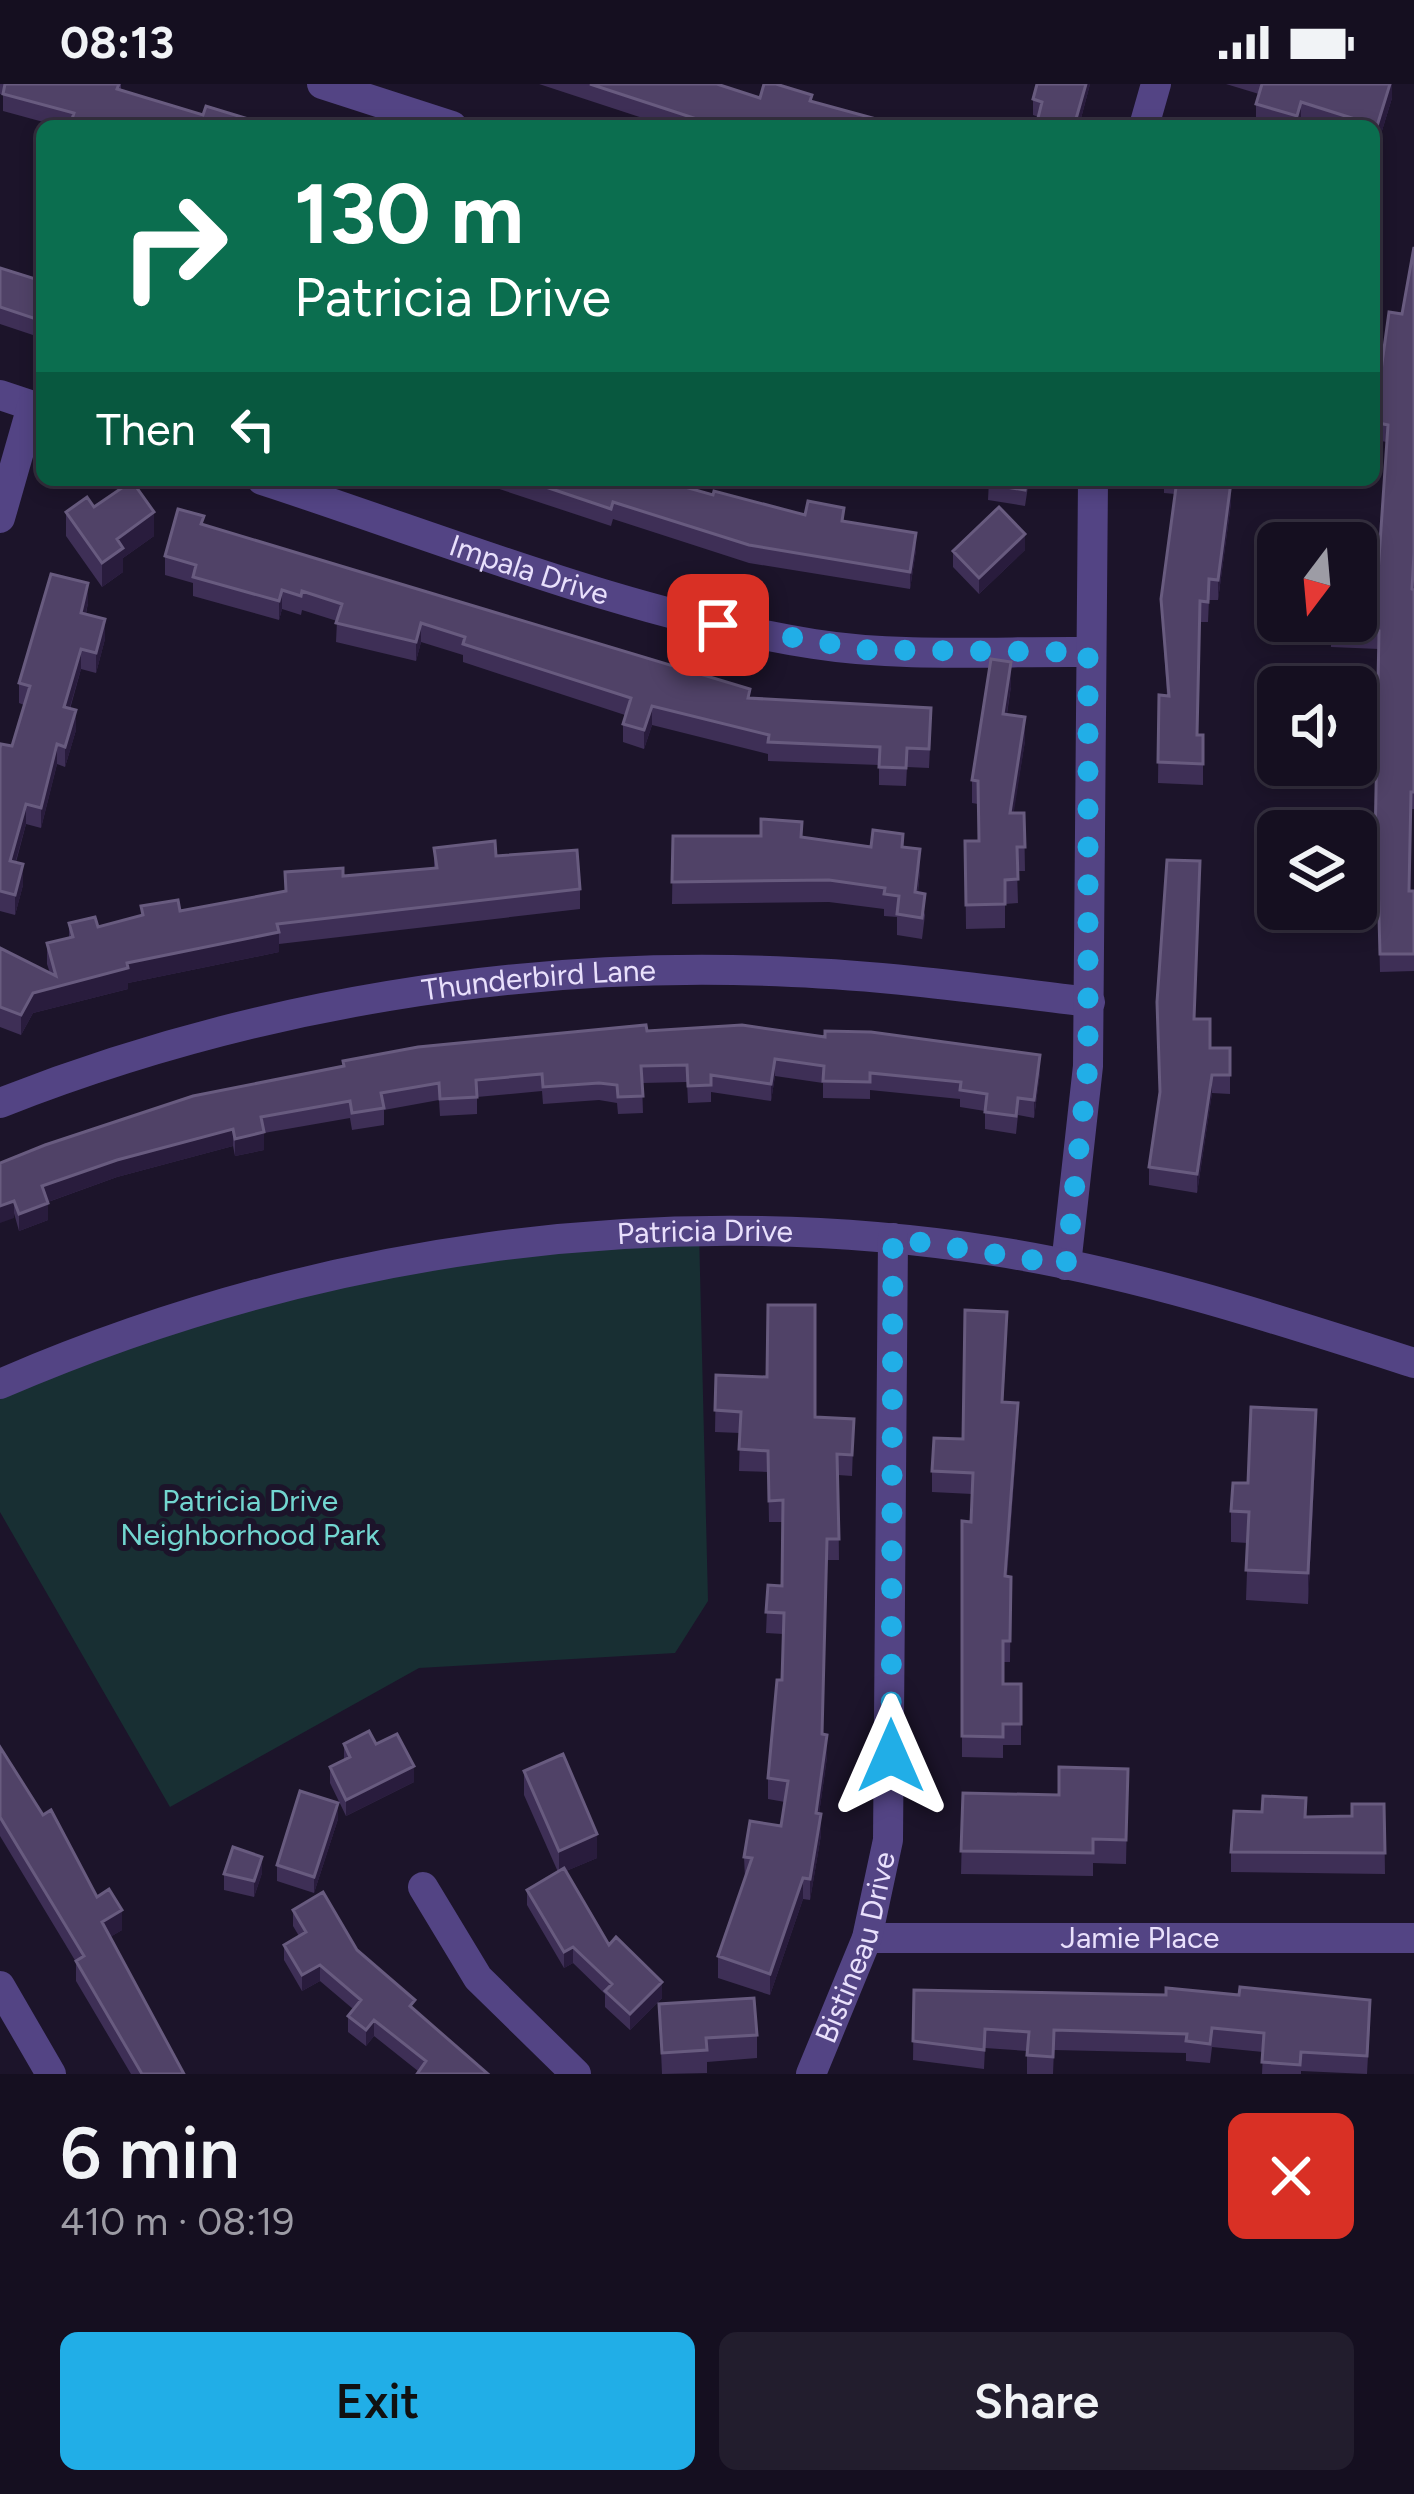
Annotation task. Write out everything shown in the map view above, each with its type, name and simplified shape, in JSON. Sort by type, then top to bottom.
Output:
[{"type":"street","points":[[322,84],[433,120]]},
{"type":"street","points":[[1146,120],[1156,84]]},
{"type":"street","points":[[0,395],[36,407]]},
{"type":"street","points":[[0,518],[36,410]]},
{"type":"street","name":"Impala Drive","points":[[281,486],[664,609],[771,637],[868,650],[1088,652]]},
{"type":"street","points":[[1066,1265],[1085,1111],[1090,1002],[1088,652],[1093,486]]},
{"type":"street","name":"Thunderbird Lane","points":[[0,1103],[132,1056],[296,1014],[571,975],[788,971],[1090,1002]]},
{"type":"street","name":"Patricia Drive","points":[[0,1384],[171,1318],[395,1259],[611,1235],[727,1231],[893,1238],[1066,1265],[1414,1364]]},
{"type":"street","name":"Bistineau Drive","points":[[811,2074],[867,1938],[891,1801],[893,1238]]},
{"type":"street","points":[[423,1887],[478,1978],[576,2074]]},
{"type":"street","name":"Jamie Place","points":[[867,1938],[1414,1937]]},
{"type":"street","points":[[0,1986],[51,2074]]},
{"type":"green space","name":"Patricia Drive Neighborhood Park","points":[[699,1231],[708,1601],[675,1653],[419,1668],[170,1807],[0,1512],[0,1386],[383,1262]]},
{"type":"building","points":[[5,84],[119,84],[117,89],[203,115],[206,106],[252,120],[75,120],[74,113],[3,94]]},
{"type":"building","points":[[590,84],[717,84],[760,98],[764,84],[776,84],[812,95],[810,101],[880,120],[700,120]]},
{"type":"building","points":[[1037,84],[1086,84],[1076,120],[1038,120],[1042,102],[1033,99]]},
{"type":"building","points":[[1262,84],[1390,84],[1379,120],[1358,120],[1301,102],[1297,116],[1256,104]]},
{"type":"building","points":[[1414,247],[1414,792],[1409,891],[1414,891],[1414,954],[1380,954],[1377,879],[1377,588],[1388,425],[1380,423],[1380,378],[1389,312],[1402,314]]},
{"type":"building","points":[[0,268],[36,279],[36,319],[0,307]]},
{"type":"building","points":[[125,486],[136,486],[154,512],[117,539],[123,548],[102,563],[66,512],[87,497],[94,507]]},
{"type":"building","points":[[543,486],[681,486],[805,515],[808,501],[844,508],[842,521],[916,533],[910,572],[749,545],[613,502],[611,509]]},
{"type":"building","points":[[1176,486],[1230,486],[1218,580],[1209,579],[1208,602],[1200,601],[1197,735],[1203,735],[1203,764],[1158,762],[1159,695],[1169,696],[1161,599]]},
{"type":"building","points":[[999,507],[1025,534],[979,578],[953,551]]},
{"type":"building","points":[[178,509],[204,516],[201,524],[750,689],[748,698],[931,708],[929,749],[907,748],[906,768],[879,767],[880,747],[768,742],[769,735],[652,706],[644,730],[623,724],[631,698],[463,644],[465,637],[421,623],[416,642],[336,623],[342,604],[302,591],[301,596],[282,590],[279,601],[193,577],[196,565],[165,556]]},
{"type":"building","points":[[51,574],[88,583],[81,613],[105,619],[96,653],[81,649],[64,707],[76,710],[65,747],[57,744],[41,808],[26,804],[10,861],[23,864],[15,895],[0,891],[0,748],[1,744],[12,746],[30,686],[19,683]]},
{"type":"building","points":[[991,659],[1011,662],[1003,714],[1025,717],[1010,813],[1024,813],[1025,847],[1017,847],[1018,879],[1005,880],[1005,904],[966,905],[965,841],[979,841],[978,781],[972,780]]},
{"type":"building","points":[[761,819],[802,822],[801,837],[871,847],[873,830],[903,834],[902,847],[920,849],[915,892],[925,894],[922,918],[897,914],[899,896],[884,894],[885,888],[829,880],[672,882],[673,836],[761,836]]},
{"type":"building","points":[[495,841],[496,856],[577,850],[580,889],[277,924],[279,932],[127,963],[128,968],[33,993],[21,1015],[0,1007],[0,948],[56,976],[47,943],[73,937],[69,923],[95,917],[98,927],[143,915],[141,906],[178,900],[180,911],[286,891],[285,872],[343,868],[343,876],[437,868],[434,848]]},
{"type":"building","points":[[1167,860],[1200,861],[1194,1019],[1210,1019],[1210,1048],[1230,1048],[1230,1075],[1212,1075],[1197,1174],[1149,1167],[1160,1092],[1157,1002]]},
{"type":"building","points":[[646,1025],[647,1031],[742,1025],[825,1037],[825,1031],[871,1032],[1040,1055],[1034,1100],[1018,1098],[1016,1116],[985,1112],[987,1094],[960,1090],[961,1082],[870,1073],[870,1082],[823,1081],[824,1066],[775,1059],[771,1084],[711,1075],[711,1085],[688,1086],[687,1065],[641,1066],[643,1096],[618,1097],[617,1085],[599,1083],[543,1087],[542,1074],[476,1080],[477,1097],[440,1099],[439,1083],[381,1093],[384,1108],[352,1113],[350,1101],[261,1117],[264,1132],[235,1139],[233,1129],[117,1160],[42,1186],[48,1203],[19,1214],[14,1201],[0,1206],[0,1163],[193,1096],[418,1047]]},
{"type":"building","points":[[768,1305],[815,1305],[815,1417],[854,1419],[852,1455],[837,1454],[839,1539],[827,1539],[822,1734],[827,1735],[816,1813],[821,1814],[810,1879],[803,1878],[770,1974],[718,1956],[752,1858],[744,1857],[750,1821],[781,1826],[788,1781],[768,1778],[777,1680],[782,1680],[784,1613],[766,1612],[768,1585],[782,1586],[783,1500],[769,1501],[768,1451],[739,1449],[741,1412],[715,1410],[716,1375],[767,1377]]},
{"type":"building","points":[[965,1310],[1007,1312],[1002,1402],[1018,1403],[1005,1576],[1011,1577],[1010,1641],[1003,1641],[1003,1684],[1021,1684],[1021,1724],[1003,1724],[1003,1737],[962,1736],[962,1521],[971,1522],[973,1473],[932,1471],[934,1438],[963,1439]]},
{"type":"building","points":[[1251,1407],[1316,1410],[1308,1573],[1246,1570],[1249,1512],[1231,1511],[1233,1483],[1248,1483]]},
{"type":"building","points":[[369,1731],[376,1744],[397,1734],[414,1766],[346,1800],[330,1767],[350,1757],[344,1744]]},
{"type":"building","points":[[0,1747],[43,1815],[51,1810],[97,1897],[109,1889],[122,1910],[102,1922],[184,2074],[142,2074],[76,1961],[84,1956],[0,1817]]},
{"type":"building","points":[[563,1754],[597,1834],[559,1851],[524,1771]]},
{"type":"building","points":[[1059,1767],[1128,1769],[1126,1840],[1093,1839],[1093,1853],[961,1851],[963,1793],[1059,1795]]},
{"type":"building","points":[[300,1791],[338,1803],[314,1877],[277,1865]]},
{"type":"building","points":[[1263,1796],[1306,1798],[1305,1817],[1352,1816],[1352,1804],[1384,1804],[1385,1853],[1231,1852],[1234,1811],[1262,1812]]},
{"type":"building","points":[[233,1847],[262,1857],[254,1881],[224,1874]]},
{"type":"building","points":[[564,1868],[609,1945],[616,1937],[662,1982],[630,2014],[605,1991],[612,1984],[573,1947],[564,1952],[527,1890]]},
{"type":"building","points":[[323,1892],[357,1950],[415,2000],[410,2006],[488,2074],[417,2074],[426,2061],[374,2020],[366,2030],[348,2016],[361,2000],[320,1965],[302,1975],[284,1945],[306,1932],[293,1910]]},
{"type":"building","points":[[1240,1987],[1370,2000],[1367,2056],[1301,2052],[1300,2065],[1262,2062],[1264,2033],[1212,2028],[1210,2044],[1186,2041],[1187,2034],[1054,2030],[1053,2057],[1027,2055],[1029,2032],[985,2029],[984,2050],[913,2041],[914,1990],[1166,1995],[1166,1988],[1239,1995]]},
{"type":"building","points":[[754,1998],[757,2035],[706,2038],[707,2050],[662,2053],[659,2004]]},
{"type":"route","points":[[718,625],[868,650],[1088,652],[1088,1066],[1066,1265],[893,1238],[891,1756]]}]
